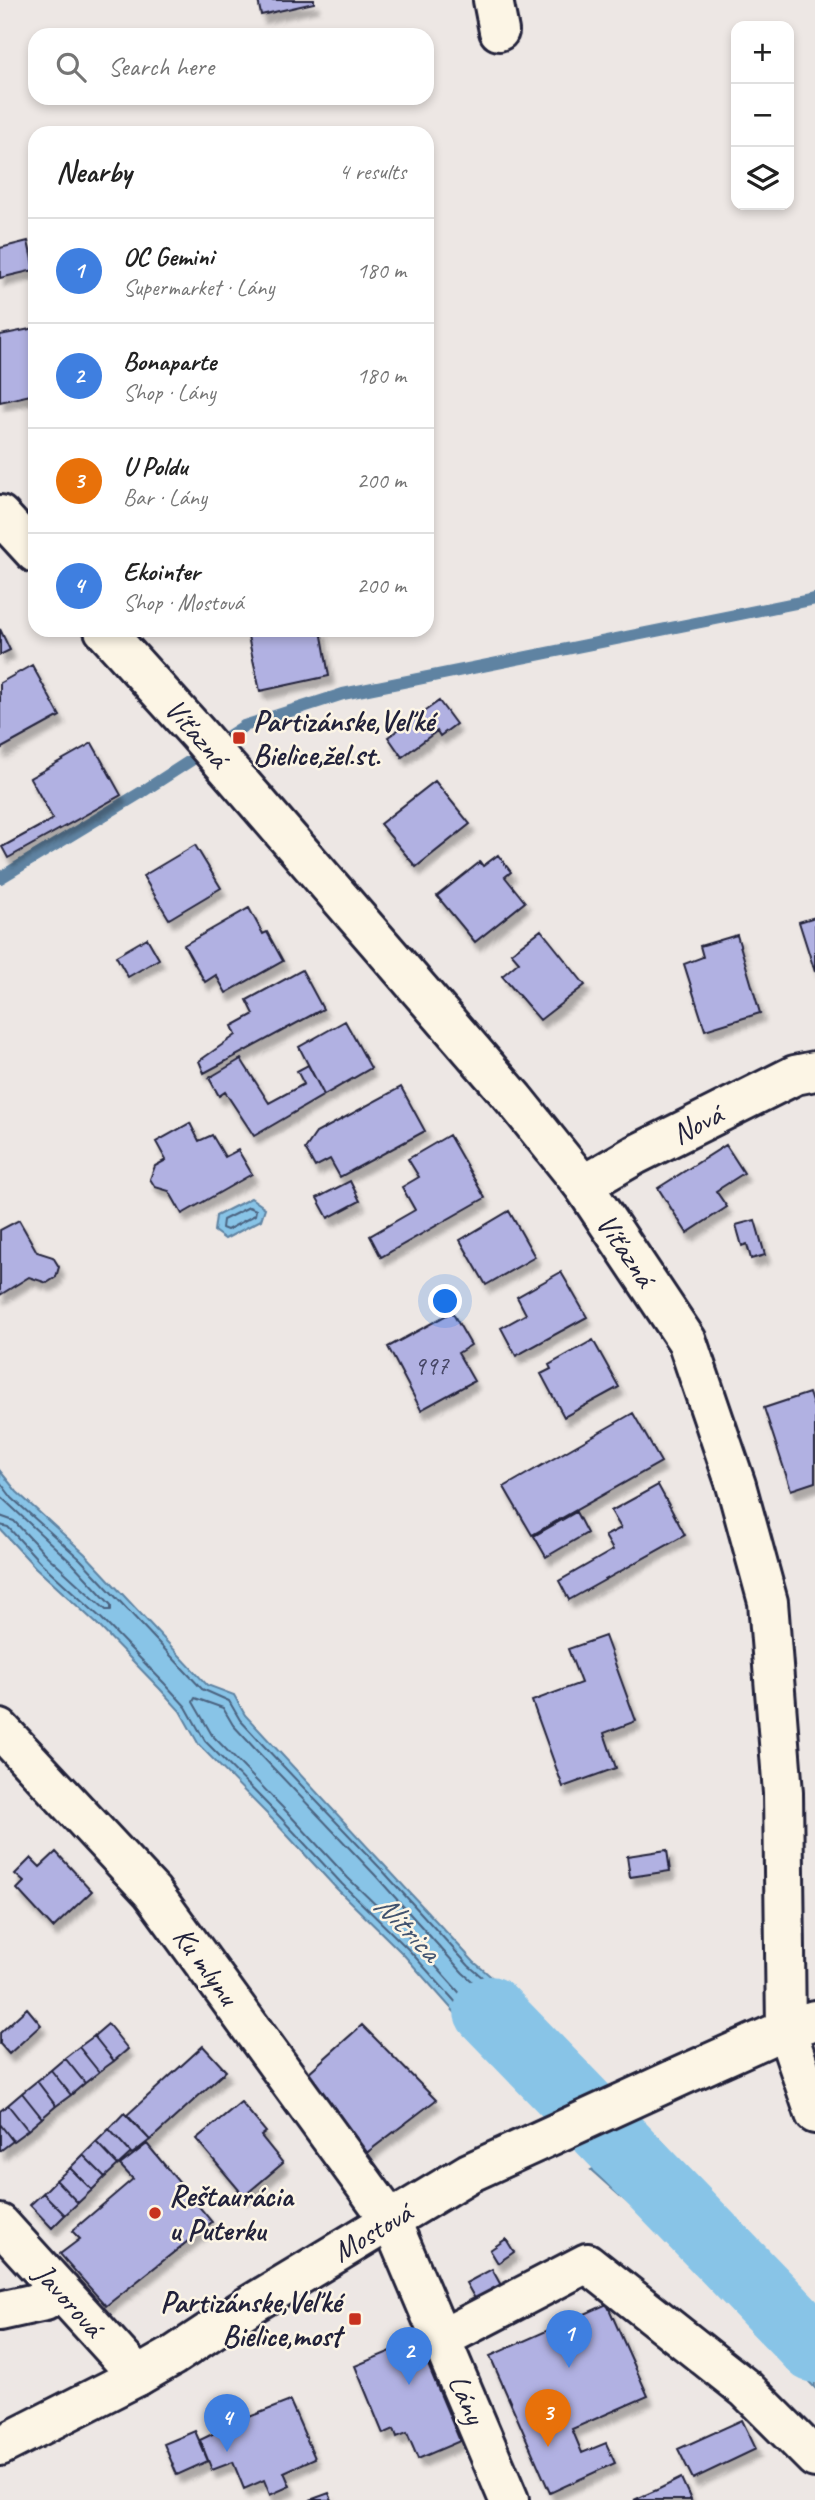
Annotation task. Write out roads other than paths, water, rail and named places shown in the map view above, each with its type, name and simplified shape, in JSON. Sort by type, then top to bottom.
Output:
[{"type":"main road","points":[[0,515],[28,545]]},
{"type":"main road","name":"Víťazná","points":[[110,637],[514,1099],[583,1185],[687,1341],[736,1485],[768,1602],[801,2025],[815,2114]]},
{"type":"main road","name":"Nová","points":[[583,1185],[635,1155],[795,1075],[815,1071]]},
{"type":"main road","name":"Ku mlynu","points":[[0,1729],[152,1892],[391,2221]]},
{"type":"main road","name":"Mostová","points":[[0,2446],[138,2376],[469,2174],[681,2076],[801,2025]]},
{"type":"main road","name":"Lány","points":[[391,2221],[509,2500]]},
{"type":"main road","name":"Javorová","points":[[0,2224],[138,2376]]},
{"type":"main road","points":[[442,2339],[587,2263],[746,2389],[815,2458]]},
{"type":"main road","points":[[0,2311],[45,2301],[61,2291]]},
{"type":"water","points":[[251,1198],[265,1208],[261,1220],[225,1239],[214,1231],[216,1216]]},
{"type":"water","points":[[0,1471],[17,1492],[85,1554],[207,1685],[234,1695],[245,1715],[474,1962],[588,2065],[528,2095],[403,1954],[199,1745],[180,1711],[160,1689],[97,1624],[35,1567],[0,1529]]},
{"type":"water","points":[[658,2137],[727,2213],[815,2302],[815,2388],[698,2266],[591,2170]]},
{"type":"waterway","points":[[0,878],[244,726],[343,694],[815,599]]},
{"type":"waterway","name":"Nitrica","points":[[489,2011],[815,2348]]},
{"type":"place","name":"Partizánske,Veľké Bielice,žel.st.","points":[[239,738]]},
{"type":"place","name":"Reštaurácia u Puterku","points":[[155,2213]]},
{"type":"place","name":"Partizánske,Veľké Bielice,most","points":[[355,2319]]},
{"type":"place","name":"OC Gemini","points":[[569,2368]]},
{"type":"place","name":"Bonaparte","points":[[409,2385]]},
{"type":"place","name":"U Poldu","points":[[548,2447]]},
{"type":"place","name":"Ekointer","points":[[227,2452]]}]
